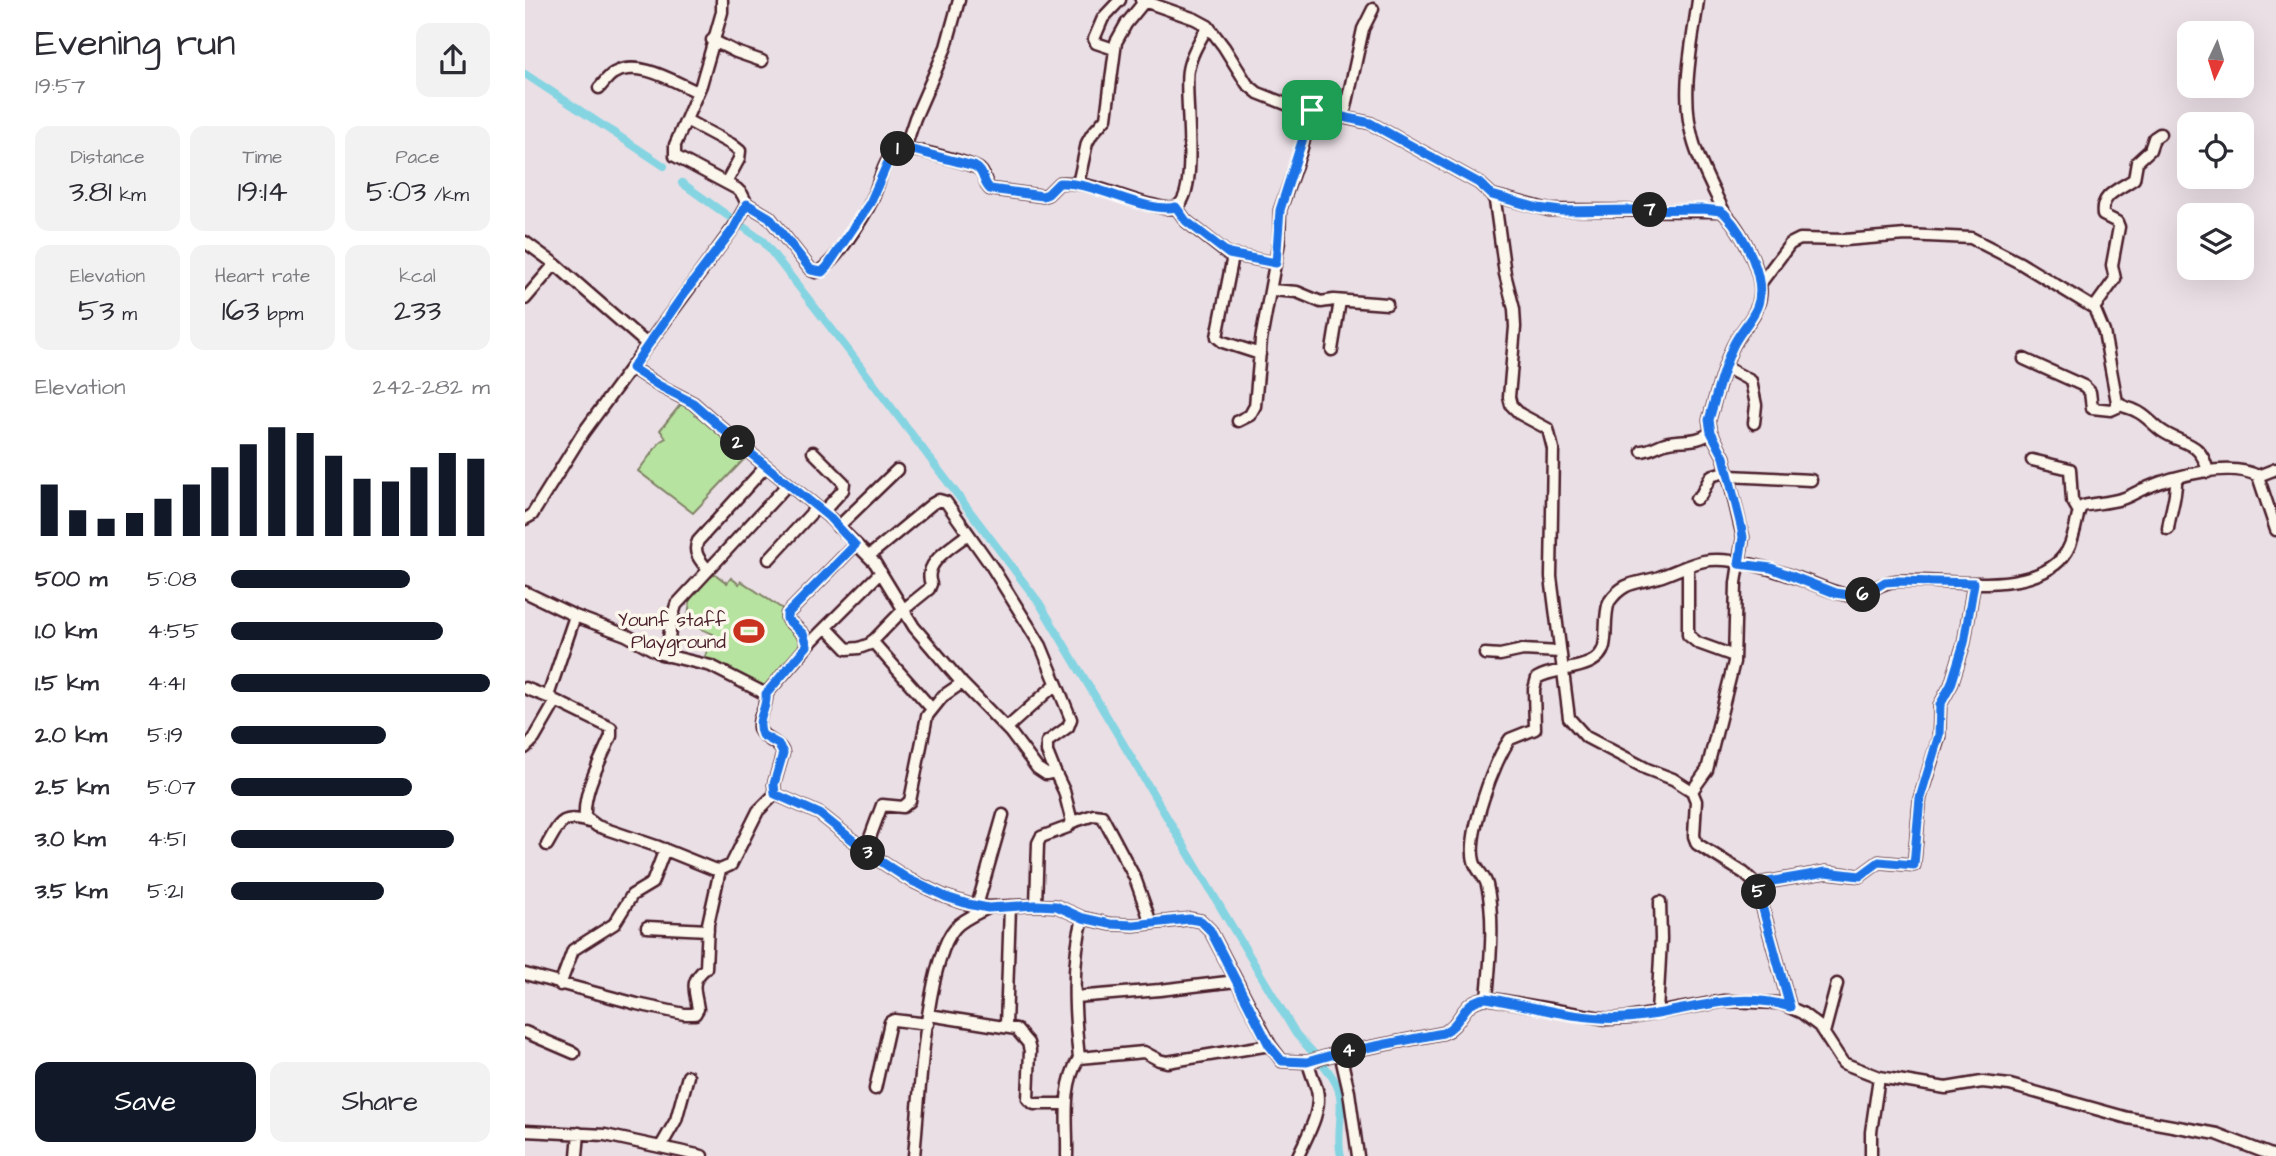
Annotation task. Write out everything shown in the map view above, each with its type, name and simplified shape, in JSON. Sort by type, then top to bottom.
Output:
[{"type":"street","points":[[525,519],[532,515],[583,433],[734,228],[745,208],[743,194],[675,156],[675,145],[698,92],[722,12],[722,0]]},
{"type":"street","points":[[905,148],[946,47],[959,0]]},
{"type":"street","points":[[1114,49],[1096,43],[1094,39],[1103,18],[1120,0]]},
{"type":"street","points":[[1692,791],[1707,770],[1734,656],[1735,598],[1743,537],[1724,457],[1711,432],[1709,420],[1733,346],[1760,298],[1758,271],[1725,214],[1702,165],[1691,127],[1688,66],[1698,0]]},
{"type":"street","points":[[1077,184],[1087,144],[1106,118],[1114,49],[1126,24],[1142,1],[1208,26],[1247,84],[1258,93],[1280,103],[1344,116],[1378,127],[1479,183],[1492,195],[1515,319],[1509,397],[1515,411],[1548,429],[1553,449],[1551,577],[1567,711],[1580,733],[1647,769],[1674,779],[1692,791],[1696,801],[1697,844],[1744,873],[1756,884],[1790,1007]]},
{"type":"street","points":[[1344,116],[1363,29],[1373,9]]},
{"type":"street","points":[[745,208],[769,217],[811,270],[822,272],[870,203],[891,155],[899,148],[974,166],[982,172],[986,186],[990,189],[1043,196],[1059,183],[1077,184],[1137,202],[1176,207],[1187,193],[1190,117],[1188,69],[1195,48],[1208,26]]},
{"type":"street","points":[[712,40],[762,61]]},
{"type":"street","points":[[599,88],[612,74],[629,67],[642,69],[698,92]]},
{"type":"street","points":[[1238,421],[1250,415],[1255,406],[1260,354],[1276,263],[1280,210],[1312,110]]},
{"type":"street","points":[[686,120],[740,151],[739,159],[726,183]]},
{"type":"street","points":[[2094,308],[2115,279],[2112,265],[2119,227],[2117,222],[2102,215],[2103,203],[2114,191],[2134,179],[2137,162],[2150,150],[2154,138],[2160,134]]},
{"type":"street","points":[[1492,195],[1549,210],[1703,209],[1725,214]]},
{"type":"street","points":[[1176,207],[1186,221],[1233,256],[1276,263]]},
{"type":"street","points":[[1760,284],[1790,244],[1800,239],[1845,240],[1906,235],[1965,237],[1999,251],[2094,308],[2104,332],[2113,391],[2120,406]]},
{"type":"street","points":[[525,243],[555,264],[648,345]]},
{"type":"street","points":[[1233,256],[1217,337],[1223,342],[1260,354]]},
{"type":"street","points":[[525,299],[555,264]]},
{"type":"street","points":[[1271,290],[1297,292],[1321,302],[1387,304]]},
{"type":"street","points":[[1332,350],[1340,301]]},
{"type":"street","points":[[2024,359],[2084,386],[2090,393],[2092,408],[2111,410],[2120,406],[2137,411],[2167,434],[2194,446],[2203,454],[2208,472]]},
{"type":"street","points":[[1725,367],[1751,381],[1756,405],[1754,423]]},
{"type":"street","points":[[632,368],[693,403],[820,510],[869,556],[914,627],[1007,729],[1037,768],[1046,774],[1055,772]]},
{"type":"street","points":[[1642,451],[1651,450],[1664,443],[1700,440],[1711,432]]},
{"type":"street","points":[[769,559],[843,490],[844,483],[813,452]]},
{"type":"street","points":[[2032,460],[2070,469],[2072,500],[2079,512]]},
{"type":"street","points":[[708,570],[697,555],[698,541],[766,466]]},
{"type":"street","points":[[1487,998],[1491,945],[1487,886],[1474,863],[1473,850],[1484,792],[1510,739],[1535,729],[1534,689],[1537,678],[1589,663],[1601,654],[1605,644],[1607,606],[1611,598],[1633,583],[1713,560],[1771,568],[1835,593],[1856,596],[1864,595],[1885,582],[1974,583],[2020,578],[2050,567],[2067,551],[2079,512],[2086,505],[2117,500],[2152,485],[2208,472],[2233,470],[2258,477],[2276,469]]},
{"type":"street","points":[[838,527],[897,470]]},
{"type":"street","points":[[1696,499],[1711,476],[1728,474],[1811,480]]},
{"type":"street","points":[[2258,477],[2276,530]]},
{"type":"street","points":[[2168,529],[2171,505],[2177,493],[2176,479]]},
{"type":"street","points":[[667,656],[676,606],[788,484]]},
{"type":"street","points":[[869,556],[932,503],[939,500],[946,502],[992,567],[1041,646],[1071,719],[1068,727],[1047,742],[1047,752],[1064,791],[1072,822]]},
{"type":"street","points":[[826,627],[847,649],[865,647],[931,586],[928,573],[936,560],[968,534]]},
{"type":"street","points":[[807,646],[803,634],[787,619],[787,614],[855,545]]},
{"type":"street","points":[[1688,566],[1687,627],[1690,638],[1734,656]]},
{"type":"street","points":[[775,794],[774,784],[783,753],[778,744],[760,731],[759,719],[766,704],[766,694],[807,646],[881,572]]},
{"type":"street","points":[[1756,884],[1826,872],[1860,876],[1879,862],[1914,865],[1920,798],[1939,735],[1940,705],[1951,685],[1961,653],[1970,617],[1974,583]]},
{"type":"street","points":[[525,592],[575,617],[627,635],[667,656],[711,666],[766,694]]},
{"type":"street","points":[[525,748],[534,739],[552,698],[575,617]]},
{"type":"street","points":[[872,641],[932,709]]},
{"type":"street","points":[[1485,654],[1500,655],[1523,650],[1560,652]]},
{"type":"street","points":[[865,851],[882,805],[903,807],[910,801],[925,724],[932,709],[943,696],[963,683]]},
{"type":"street","points":[[1007,729],[1056,684]]},
{"type":"street","points":[[525,688],[552,698],[612,730],[584,808],[585,817],[590,822]]},
{"type":"street","points":[[775,794],[820,814],[865,851],[908,879],[946,897],[983,907],[1036,905],[1066,909],[1083,918],[1110,924],[1189,919],[1201,921],[1210,930],[1269,1045],[1282,1061],[1311,1061],[1337,1053],[1443,1033],[1455,1024],[1471,1002],[1487,998],[1607,1019],[1629,1018],[1734,1000],[1775,1003],[1790,1007],[1809,1018],[1824,1033],[1843,1063],[1879,1077],[1946,1088],[1982,1082],[2010,1085],[2129,1118],[2217,1134],[2274,1156]]},
{"type":"street","points":[[547,845],[558,826],[567,819],[576,818],[720,870],[731,865],[758,811],[775,794]]},
{"type":"street","points":[[1036,905],[1038,843],[1041,836],[1098,814],[1105,820],[1135,878],[1151,923]]},
{"type":"street","points":[[914,1156],[928,1020],[936,972],[945,944],[957,926],[983,907],[1003,816]]},
{"type":"street","points":[[560,985],[573,950],[614,924],[632,895],[652,883],[665,849]]},
{"type":"street","points":[[525,974],[560,985],[684,1014],[695,1014],[698,1009],[694,987],[697,975],[706,968],[708,930],[720,870]]},
{"type":"street","points":[[1657,1013],[1660,902]]},
{"type":"street","points":[[1006,1026],[1010,906]]},
{"type":"street","points":[[1067,1156],[1066,1104],[1070,1076],[1079,1058],[1075,997],[1076,953],[1083,918]]},
{"type":"street","points":[[647,926],[708,930]]},
{"type":"street","points":[[1075,997],[1236,981]]},
{"type":"street","points":[[1824,1033],[1837,984]]},
{"type":"street","points":[[875,1089],[890,1022],[928,1020],[1006,1026],[1016,1029],[1029,1046],[1030,1072],[1027,1093],[1030,1103],[1066,1104]]},
{"type":"street","points":[[525,1032],[575,1053]]},
{"type":"street","points":[[1079,1058],[1144,1052],[1167,1062],[1269,1045]]},
{"type":"street","points":[[1337,1053],[1349,1092],[1358,1156]]},
{"type":"street","points":[[1298,1156],[1313,1123],[1318,1101],[1311,1061]]},
{"type":"street","points":[[661,1146],[676,1119],[688,1076]]},
{"type":"street","points":[[1871,1156],[1871,1132],[1879,1077]]},
{"type":"street","points":[[525,1132],[605,1135],[702,1156]]},
{"type":"street","points":[[577,1156],[579,1133]]},
{"type":"green space","points":[[685,399],[750,453],[693,513],[638,471],[666,438],[660,430]]},
{"type":"green space","name":"Younf staff Playground","points":[[707,573],[711,577],[715,574],[727,583],[731,578],[739,584],[741,581],[787,612],[789,628],[807,647],[766,693],[702,665],[713,634],[687,623],[691,595]]},
{"type":"waterway","points":[[525,74],[664,166]]},
{"type":"waterway","points":[[682,183],[763,241],[1040,604],[1296,1034],[1334,1080],[1341,1104],[1341,1156]]},
{"type":"place","name":"Younf staff Playground","points":[[749,631]]},
{"type":"route","points":[[1312,110],[1370,123],[1479,183],[1492,195],[1538,208],[1561,211],[1721,211],[1730,219],[1749,253],[1758,271],[1761,289],[1757,307],[1733,346],[1709,420],[1711,432],[1724,457],[1741,526],[1743,537],[1739,564],[1771,568],[1835,593],[1856,596],[1864,595],[1885,582],[1974,583],[1964,643],[1951,685],[1940,705],[1939,735],[1920,798],[1915,864],[1909,867],[1879,862],[1863,876],[1826,872],[1756,884],[1790,1007],[1780,1003],[1734,1000],[1629,1018],[1607,1019],[1487,998],[1477,999],[1471,1002],[1449,1031],[1429,1038],[1394,1042],[1307,1062],[1291,1063],[1282,1061],[1269,1045],[1210,930],[1201,921],[1189,919],[1134,925],[1110,924],[1083,918],[1056,906],[988,908],[968,904],[908,879],[848,838],[820,814],[775,794],[774,784],[783,753],[778,744],[762,735],[759,719],[766,704],[766,694],[807,646],[803,634],[787,619],[787,614],[855,545],[828,516],[693,403],[632,368],[734,228],[747,204],[769,217],[811,270],[822,272],[870,203],[891,155],[899,148],[905,148],[979,168],[986,186],[990,189],[1043,196],[1059,183],[1077,184],[1137,202],[1176,207],[1186,221],[1229,254],[1276,263],[1280,210],[1312,110]]}]
